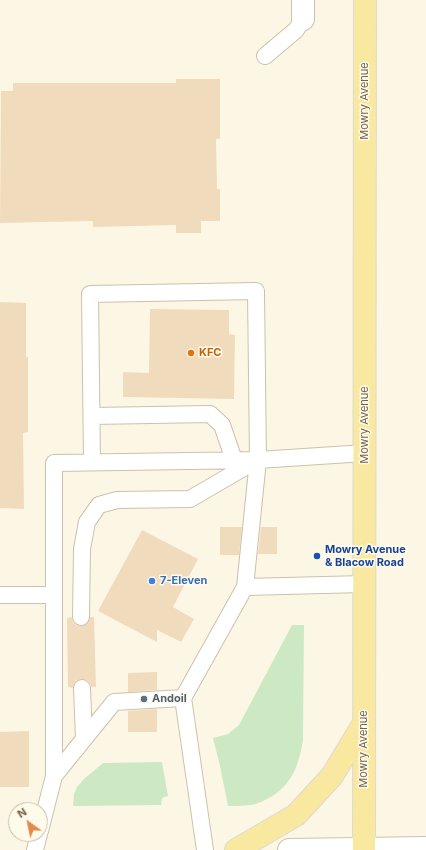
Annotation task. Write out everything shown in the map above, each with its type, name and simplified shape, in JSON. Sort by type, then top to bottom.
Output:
[{"type":"main road","name":"Mowry Avenue","points":[[364,849],[365,0]]},
{"type":"main road","points":[[236,850],[296,814],[332,776],[364,722]]},
{"type":"main road","points":[[289,850],[426,848]]},
{"type":"lane","points":[[265,56],[296,30],[303,10]]},
{"type":"lane","points":[[92,462],[90,294],[256,291],[258,460],[244,587],[183,698],[205,850]]},
{"type":"lane","points":[[92,416],[210,414],[222,425],[234,460]]},
{"type":"lane","points":[[48,802],[54,776],[54,463],[258,460],[364,453]]},
{"type":"lane","points":[[81,617],[82,549],[87,522],[99,505],[117,500],[190,499],[258,460]]},
{"type":"lane","points":[[244,587],[364,584]]},
{"type":"lane","points":[[0,596],[54,595]]},
{"type":"lane","points":[[82,688],[84,739]]},
{"type":"lane","points":[[54,776],[114,702],[183,698]]},
{"type":"green space","points":[[292,625],[304,625],[303,740],[298,762],[290,780],[284,787],[267,799],[256,804],[245,806],[228,806],[213,738],[228,734],[239,725]]},
{"type":"green space","points":[[162,762],[168,796],[162,798],[161,805],[73,806],[74,794],[77,787],[103,763]]},
{"type":"building","points":[[176,79],[220,79],[220,139],[216,139],[217,189],[220,189],[220,221],[201,221],[201,233],[176,233],[176,225],[93,227],[93,221],[0,223],[1,91],[13,91],[13,83],[176,83]]},
{"type":"building","points":[[0,302],[26,303],[28,432],[23,433],[24,509],[0,508]]},
{"type":"building","points":[[150,309],[229,310],[229,334],[235,335],[234,399],[123,397],[123,372],[149,373]]},
{"type":"building","points":[[220,527],[242,527],[239,555],[220,555]]},
{"type":"building","points":[[261,527],[277,527],[277,554],[258,554]]},
{"type":"building","points":[[142,530],[198,559],[173,607],[194,619],[181,642],[157,630],[157,642],[98,611]]},
{"type":"building","points":[[72,617],[73,622],[76,625],[81,626],[89,622],[90,617],[94,617],[96,687],[91,687],[87,680],[82,679],[77,680],[74,683],[73,688],[68,687],[67,618]]},
{"type":"building","points":[[157,672],[157,690],[128,692],[128,673]]},
{"type":"building","points":[[157,709],[157,732],[128,732],[128,711]]},
{"type":"building","points":[[29,731],[29,787],[0,787],[0,732]]},
{"type":"place","name":"KFC","points":[[191,353]]},
{"type":"place","name":"Mowry Avenue & Blacow Road","points":[[317,556]]},
{"type":"place","name":"7-Eleven","points":[[152,581]]},
{"type":"place","name":"Andoil","points":[[144,699]]}]
